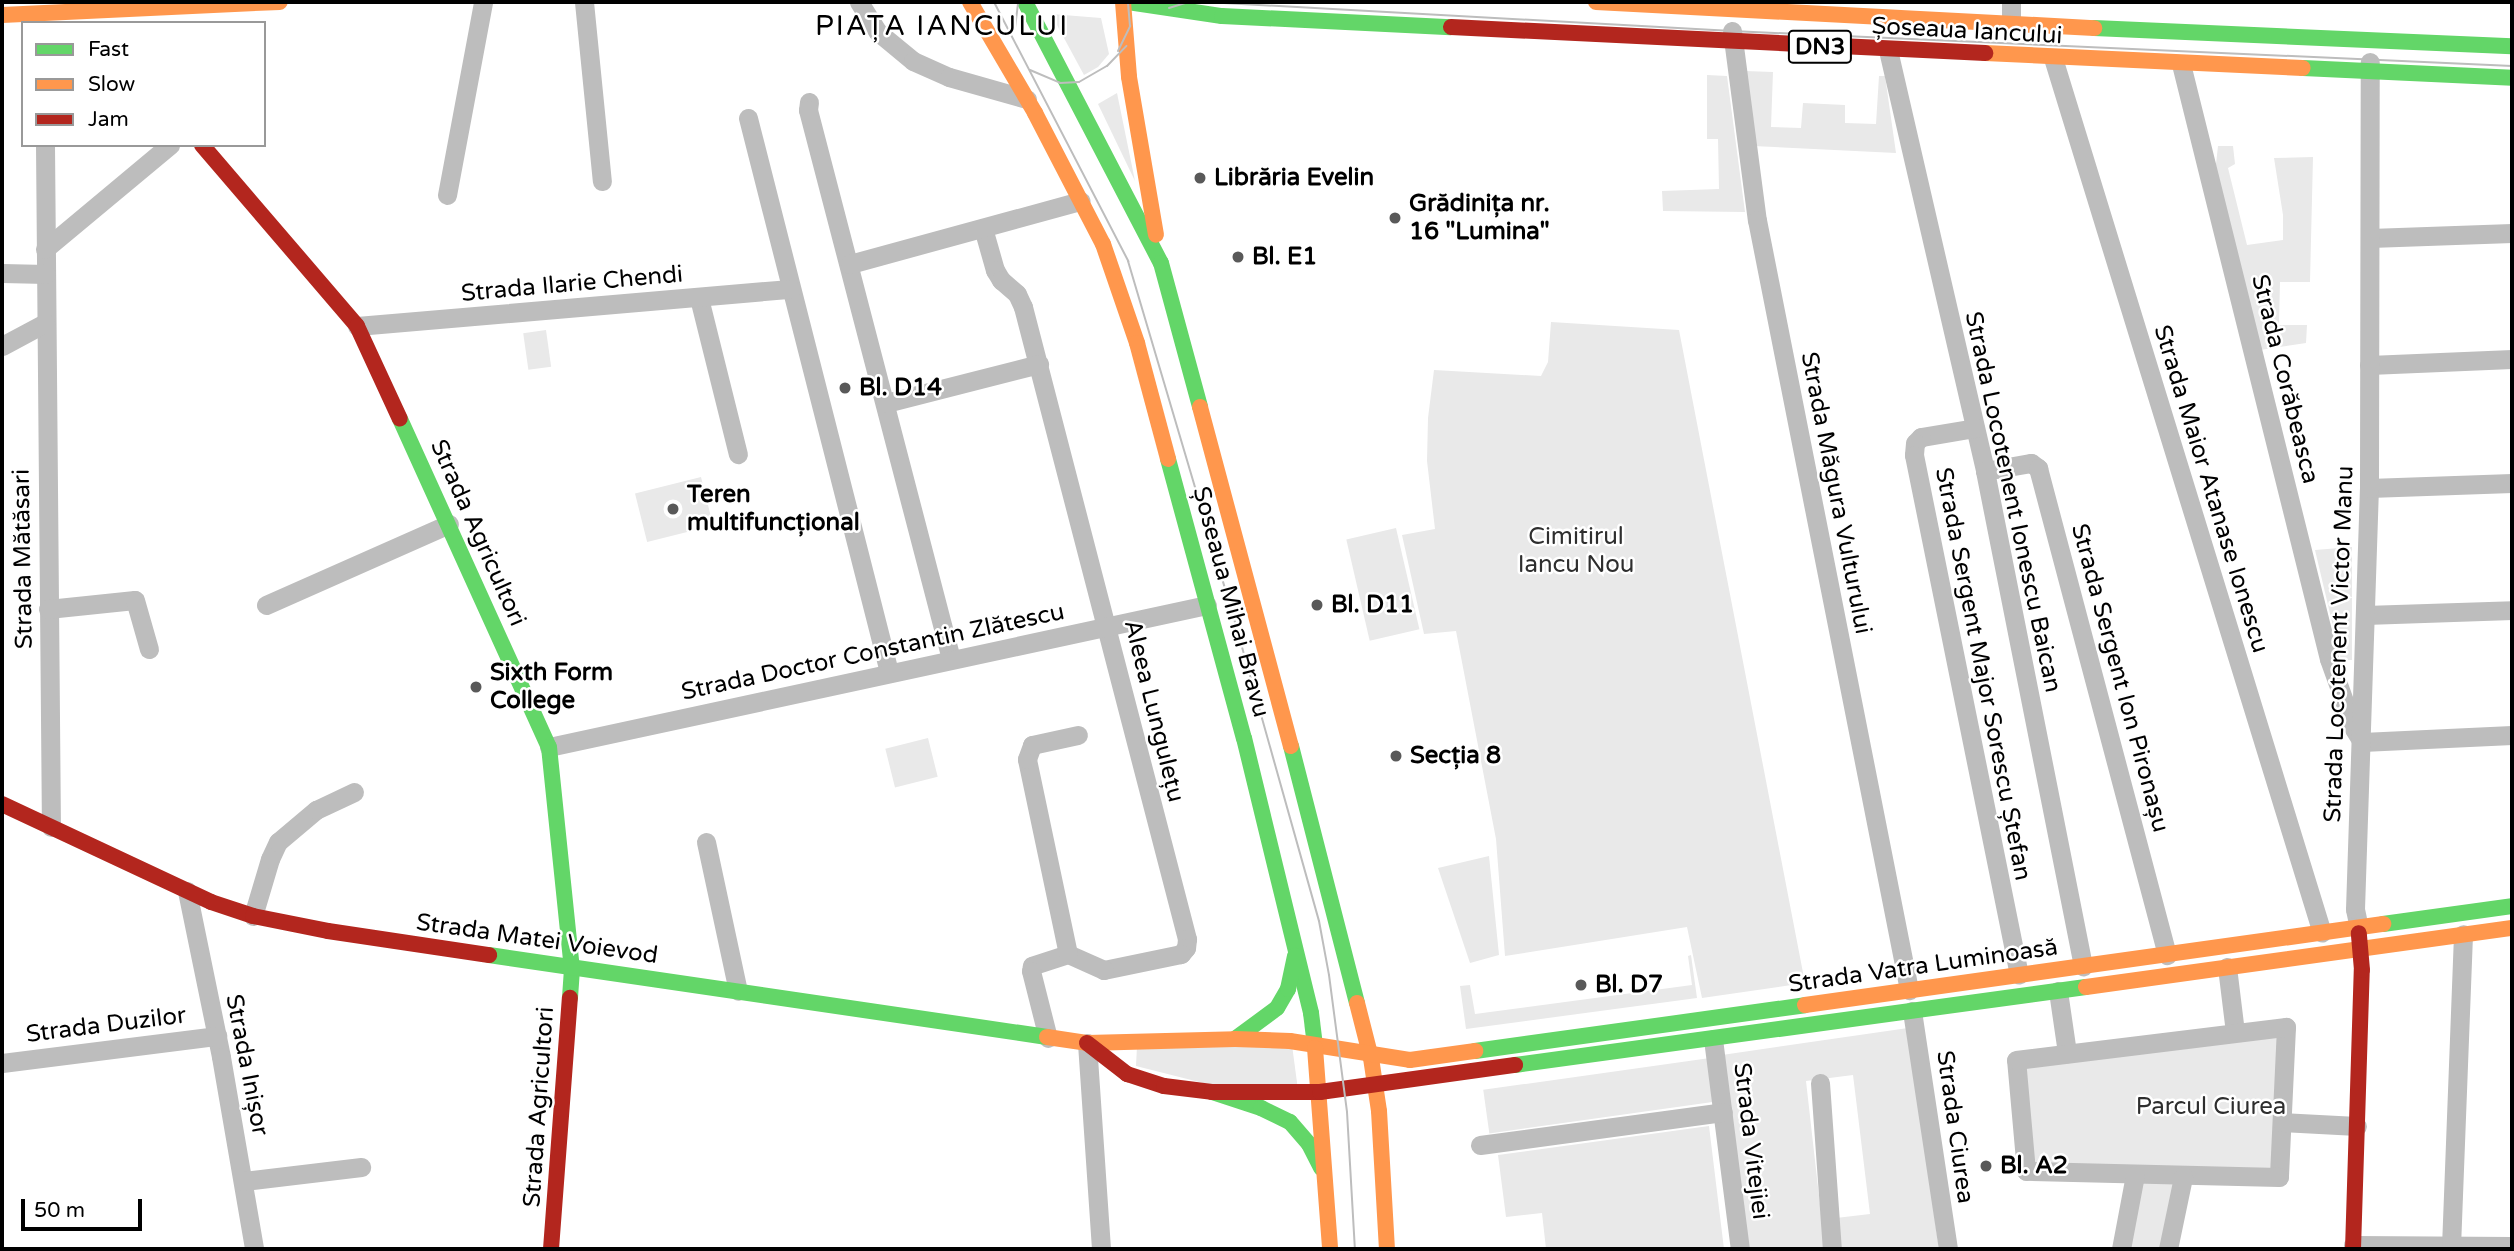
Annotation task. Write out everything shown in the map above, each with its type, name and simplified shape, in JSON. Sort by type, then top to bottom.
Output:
[{"type":"main road","points":[[2,15],[45,12],[125,16],[280,2]]},
{"type":"main road","name":"Șoseaua Mihai Bravu","points":[[971,2],[1081,201],[1111,262],[1122,295],[1297,946],[1316,1045],[1330,1249]]},
{"type":"main road","name":"Șoseaua Mihai Bravu","points":[[1025,2],[1161,263],[1325,871],[1371,1058],[1376,1086],[1387,1249]]},
{"type":"main road","points":[[1126,2],[1126,46],[1161,263]]},
{"type":"main road","name":"Șoseaua Iancului","points":[[1126,2],[1222,16],[1733,43],[2512,78]]},
{"type":"main road","name":"Șoseaua Iancului","points":[[1596,2],[1732,5],[2011,22],[2512,46]]},
{"type":"main road","points":[[1126,46],[1148,22],[1169,8]]},
{"type":"main road","name":"Strada Agricultori","points":[[204,147],[357,326],[550,747],[572,969],[551,1249]]},
{"type":"main road","name":"Strada Matei Voievod","points":[[2,804],[187,891],[253,916],[328,932],[1087,1044],[1235,1039],[1316,1045],[1340,1051]]},
{"type":"main road","name":"Strada Vatra Luminoasă","points":[[1340,1051],[1371,1058],[1410,1060],[2512,906]]},
{"type":"main road","name":"Strada Locotenent Victor Manu","points":[[2353,1247],[2361,949],[2359,928]]},
{"type":"main road","name":"Strada Vatra Luminoasă","points":[[1345,1090],[2512,928]]},
{"type":"main road","points":[[1235,1039],[1265,1019],[1283,999],[1297,946]]},
{"type":"main road","points":[[1909,990],[1912,1012]]},
{"type":"main road","name":"Strada Matei Voievod","points":[[1087,1044],[1127,1074],[1145,1082],[1212,1092],[1345,1090]]},
{"type":"main road","points":[[1212,1092],[1261,1108],[1290,1122],[1309,1144],[1326,1182]]},
{"type":"street","points":[[447,195],[483,2]]},
{"type":"street","points":[[584,2],[602,181]]},
{"type":"street","points":[[859,2],[878,32],[913,61],[949,77],[1027,99]]},
{"type":"street","points":[[2011,2],[2011,22]]},
{"type":"street","name":"Strada Măgura Vulturului","points":[[1732,5],[1733,43],[1757,220],[1909,990]]},
{"type":"street","name":"Strada Locotenent Victor Manu","points":[[2359,928],[2355,909],[2369,488],[2371,40]]},
{"type":"street","name":"Strada Locotenent Ionescu Baican","points":[[1888,50],[1985,471],[2083,967]]},
{"type":"street","name":"Strada Maior Atanase Ionescu","points":[[2053,58],[2322,933]]},
{"type":"street","name":"Strada Corăbeasca","points":[[2181,64],[2329,659],[2348,717],[2362,742]]},
{"type":"street","points":[[809,102],[808,110],[951,659]]},
{"type":"street","points":[[748,117],[889,672]]},
{"type":"street","name":"Strada Mătăsari","points":[[45,147],[51,827]]},
{"type":"street","points":[[45,249],[168,147]]},
{"type":"street","points":[[850,264],[1081,201]]},
{"type":"street","name":"Aleea Lungulețu","points":[[984,228],[995,270],[1001,280],[1017,294],[1023,307],[1187,940],[1186,948],[1181,954],[1104,970],[1084,964],[1068,954]]},
{"type":"street","points":[[2370,237],[2512,233]]},
{"type":"street","points":[[2,273],[46,274]]},
{"type":"street","name":"Strada Ilarie Chendi","points":[[357,326],[790,289]]},
{"type":"street","points":[[699,298],[738,454]]},
{"type":"street","points":[[2,346],[45,323]]},
{"type":"street","points":[[2369,365],[2512,359]]},
{"type":"street","points":[[886,403],[1039,364]]},
{"type":"street","name":"Strada Sergent Major Sorescu Ștefan","points":[[1975,428],[1921,437],[1915,443],[1914,455],[2019,975]]},
{"type":"street","name":"Strada Sergent Ion Pironașu","points":[[1985,471],[2031,463],[2038,468],[2167,955]]},
{"type":"street","points":[[2369,488],[2512,483]]},
{"type":"street","points":[[266,605],[449,524]]},
{"type":"street","points":[[48,609],[135,600],[149,649]]},
{"type":"street","name":"Strada Doctor Constantin Zlătescu","points":[[550,747],[1207,605]]},
{"type":"street","points":[[2365,615],[2512,610]]},
{"type":"street","points":[[1048,1038],[1031,971],[1037,962],[1068,954],[1027,759],[1032,745],[1078,735]]},
{"type":"street","points":[[2362,742],[2512,735]]},
{"type":"street","points":[[253,916],[270,859],[278,842],[316,810],[354,792]]},
{"type":"street","points":[[705,842],[738,991]]},
{"type":"street","name":"Strada Inișor","points":[[187,891],[217,1036],[254,1249]]},
{"type":"street","points":[[2451,1247],[2463,934]]},
{"type":"street","points":[[2227,967],[2235,1032]]},
{"type":"street","points":[[2058,991],[2067,1053]]},
{"type":"street","name":"Strada Ciurea","points":[[1912,1012],[1948,1249]]},
{"type":"street","points":[[2286,1027],[2279,1177],[2183,1177],[2026,1171],[2017,1060],[2235,1032],[2286,1027]]},
{"type":"street","name":"Strada Duzilor","points":[[2,1063],[217,1036]]},
{"type":"street","name":"Strada Vitejiei","points":[[1713,1039],[1740,1249]]},
{"type":"street","points":[[1087,1044],[1101,1249]]},
{"type":"street","points":[[1820,1083],[1832,1249]]},
{"type":"street","points":[[1480,1145],[1723,1112]]},
{"type":"street","points":[[2282,1122],[2357,1126]]},
{"type":"street","points":[[244,1181],[362,1167]]},
{"type":"street","points":[[2121,1249],[2135,1175]]},
{"type":"street","points":[[2168,1249],[2183,1177]]},
{"type":"street","points":[[2353,1247],[2512,1246]]},
{"type":"green space","points":[[1051,14],[1101,18],[1109,54],[1098,67],[1084,75]]},
{"type":"green space","points":[[1745,71],[1773,72],[1771,127],[1801,128],[1803,103],[1845,105],[1845,123],[1876,124],[1879,76],[1885,76],[1896,153],[1753,146]]},
{"type":"green space","points":[[1707,75],[1727,76],[1745,212],[1663,211],[1662,191],[1719,189],[1718,139],[1707,139]]},
{"type":"green space","points":[[1117,93],[1135,181],[1098,104]]},
{"type":"green space","points":[[2218,146],[2233,146],[2235,164],[2228,168],[2247,245],[2283,240],[2283,215],[2274,158],[2313,157],[2310,282],[2280,282],[2279,325],[2307,325],[2306,343],[2260,350],[2215,173]]},
{"type":"green space","name":"Cimitirul Iancu Nou","points":[[1551,322],[1679,330],[1805,983],[1702,998],[1687,927],[1505,956],[1496,839],[1456,631],[1424,634],[1402,535],[1435,529],[1427,461],[1428,418],[1434,370],[1541,376],[1548,362]]},
{"type":"green space","points":[[546,330],[551,367],[528,370],[523,333]]},
{"type":"green space","name":"Teren multifuncțional","points":[[701,477],[713,526],[647,542],[635,493]]},
{"type":"green space","points":[[1396,528],[1419,629],[1370,641],[1346,539]]},
{"type":"green space","points":[[2352,547],[2352,660],[2341,660],[2315,550]]},
{"type":"green space","points":[[928,738],[938,777],[895,787],[885,749]]},
{"type":"green space","points":[[1489,856],[1499,955],[1470,963],[1438,868]]},
{"type":"green space","points":[[1691,955],[1697,998],[1466,1029],[1460,986],[1470,985],[1475,1014],[1692,985],[1688,956]]},
{"type":"green space","points":[[1908,1028],[1939,1249],[1839,1249],[1836,1218],[1870,1214],[1853,1075],[1806,1081],[1825,1249],[1748,1249],[1722,1055]]},
{"type":"green space","name":"Parcul Ciurea","points":[[2281,1032],[2275,1173],[2181,1174],[2165,1249],[2124,1249],[2138,1172],[2030,1168],[2021,1064]]},
{"type":"green space","points":[[1292,1045],[1298,1090],[1215,1086],[1136,1066],[1137,1046]]},
{"type":"green space","points":[[1710,1058],[1716,1102],[1489,1133],[1483,1090]]},
{"type":"green space","points":[[1709,1126],[1724,1249],[1546,1249],[1542,1213],[1506,1217],[1498,1155]]},
{"type":"tram line","points":[[994,2],[1128,261],[1231,608],[1319,921],[1347,1112],[1355,1249]]},
{"type":"tram line","points":[[1015,28],[1018,2]]},
{"type":"tram line","points":[[1118,51],[1130,26],[1128,2]]},
{"type":"tram line","points":[[1169,8],[1189,2]]},
{"type":"tram line","points":[[1206,2],[1732,31],[2512,66]]},
{"type":"tram line","points":[[1030,70],[1060,83],[1079,82],[1107,66],[1126,46]]},
{"type":"traffic: fast","points":[[1025,2],[1161,263],[1200,407]]},
{"type":"traffic: fast","points":[[1128,2],[1222,16],[1451,27]]},
{"type":"traffic: fast","points":[[2094,28],[2512,46]]},
{"type":"traffic: fast","points":[[2303,68],[2512,78]]},
{"type":"traffic: fast","points":[[400,419],[549,747],[572,969],[570,998]]},
{"type":"traffic: fast","points":[[1168,459],[1244,738],[1311,1013],[1315,1048]]},
{"type":"traffic: fast","points":[[1291,746],[1357,1003]]},
{"type":"traffic: fast","points":[[2383,924],[2512,906]]},
{"type":"traffic: fast","points":[[489,955],[1047,1037]]},
{"type":"traffic: fast","points":[[1235,1039],[1277,1008],[1288,989],[1295,956]]},
{"type":"traffic: fast","points":[[1515,1065],[2086,987]]},
{"type":"traffic: fast","points":[[1475,1051],[1805,1005]]},
{"type":"traffic: fast","points":[[1212,1092],[1261,1108],[1290,1122],[1309,1144],[1321,1168]]},
{"type":"traffic: slow","points":[[2,15],[280,2]]},
{"type":"traffic: slow","points":[[970,2],[1035,113],[1103,244],[1137,343],[1168,459]]},
{"type":"traffic: slow","points":[[1123,2],[1129,77],[1156,235]]},
{"type":"traffic: slow","points":[[1596,2],[2094,28]]},
{"type":"traffic: slow","points":[[1985,53],[2303,68]]},
{"type":"traffic: slow","points":[[1200,407],[1291,746]]},
{"type":"traffic: slow","points":[[1805,1005],[2383,924]]},
{"type":"traffic: slow","points":[[2086,987],[2512,928]]},
{"type":"traffic: slow","points":[[1357,1003],[1371,1058],[1379,1111],[1387,1249]]},
{"type":"traffic: slow","points":[[1047,1037],[1087,1043],[1235,1039],[1290,1041],[1410,1060],[1475,1051]]},
{"type":"traffic: slow","points":[[1315,1048],[1330,1249]]},
{"type":"traffic: jam","points":[[1451,27],[1985,53]]},
{"type":"traffic: jam","points":[[204,147],[357,326],[400,419]]},
{"type":"traffic: jam","points":[[2,804],[211,902],[253,916],[328,931],[489,955]]},
{"type":"traffic: jam","points":[[2353,1249],[2362,970],[2359,933]]},
{"type":"traffic: jam","points":[[551,1249],[570,998]]},
{"type":"traffic: jam","points":[[1087,1043],[1127,1074],[1164,1086],[1212,1092],[1320,1092],[1515,1065]]},
{"type":"place","name":"Librăria Evelin","points":[[1200,178]]},
{"type":"place","name":"Grădinița nr. 16 \"Lumina\"","points":[[1395,218]]},
{"type":"place","name":"Bl. E1","points":[[1238,257]]},
{"type":"place","name":"Bl. D14","points":[[845,388]]},
{"type":"place","name":"Teren multifuncțional","points":[[673,509]]},
{"type":"place","name":"Bl. D11","points":[[1317,605]]},
{"type":"place","name":"Sixth Form College","points":[[476,687]]},
{"type":"place","name":"Secția 8","points":[[1396,756]]},
{"type":"place","name":"Bl. D7","points":[[1581,985]]},
{"type":"place","name":"Bl. A2","points":[[1986,1166]]},
{"type":"district","name":"PIAȚA IANCULUI","points":[[942,26]]}]
